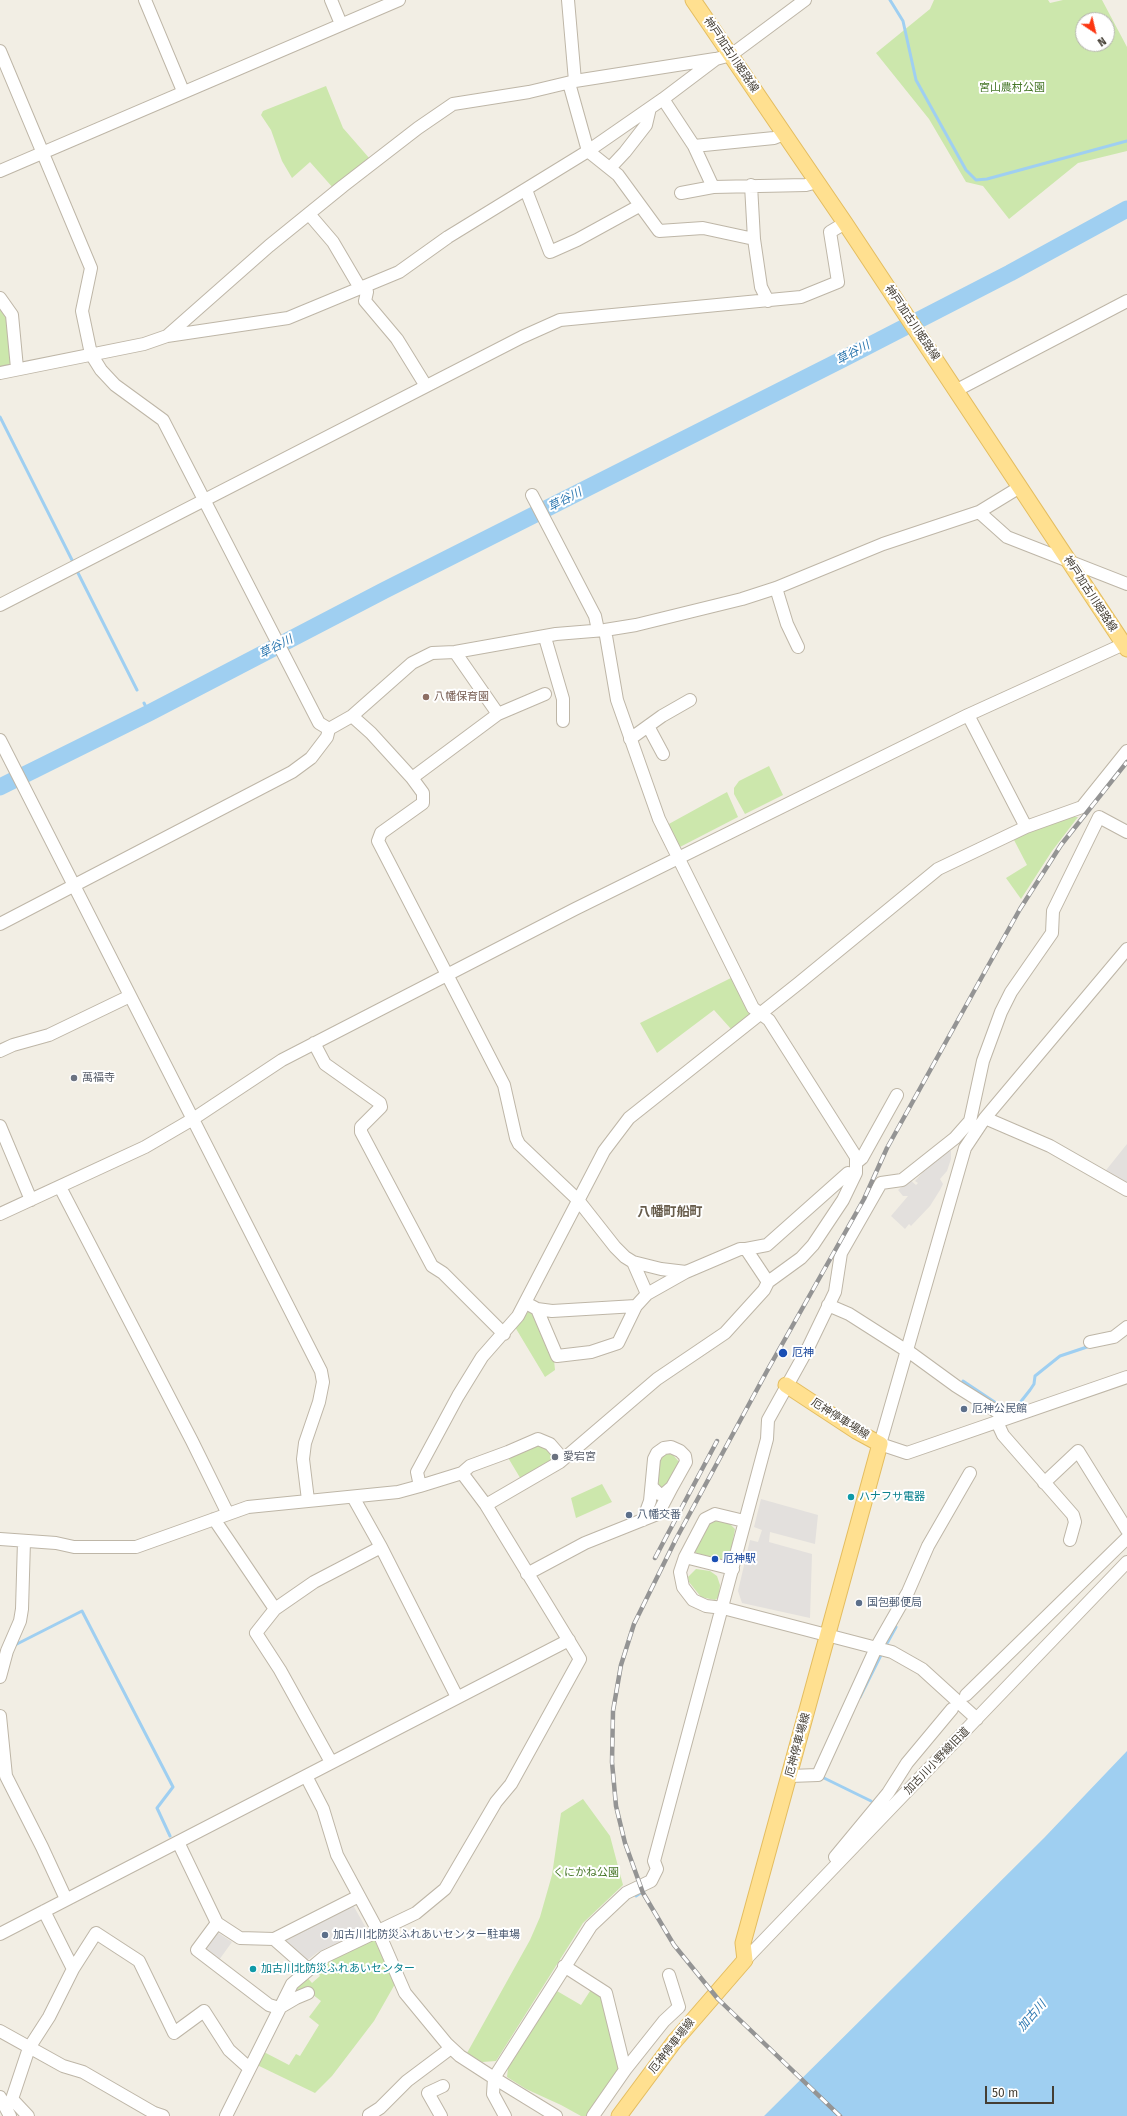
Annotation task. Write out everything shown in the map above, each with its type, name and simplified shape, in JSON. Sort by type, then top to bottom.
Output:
[{"type":"main road","name":"神戸加古川姫路線","points":[[693,0],[818,182],[1125,647]]},
{"type":"main road","name":"厄神停車場線","points":[[620,2116],[674,2042],[745,1960],[743,1943],[829,1635],[880,1444],[856,1431],[786,1385]]},
{"type":"street","points":[[145,0],[183,91]]},
{"type":"street","points":[[331,0],[342,24]]},
{"type":"street","points":[[0,171],[183,91],[399,0]]},
{"type":"street","points":[[568,0],[572,82],[588,151],[618,176],[659,231],[703,228],[754,239]]},
{"type":"street","points":[[167,336],[269,246],[376,159],[453,104],[530,92],[572,82],[716,59],[731,55],[806,0]]},
{"type":"street","points":[[0,51],[91,268],[82,311],[91,354],[101,370],[115,385],[163,420],[290,663],[319,723],[328,729]]},
{"type":"street","points":[[0,373],[17,368],[144,344],[167,336],[288,318],[398,272],[448,237],[588,151],[663,99],[716,59]]},
{"type":"street","points":[[663,99],[694,146],[713,187]]},
{"type":"street","points":[[610,168],[646,126],[650,108]]},
{"type":"street","points":[[694,146],[774,138],[784,134]]},
{"type":"street","points":[[681,193],[713,187],[750,185],[806,185],[818,182]]},
{"type":"street","points":[[750,185],[754,239],[761,288],[768,301]]},
{"type":"street","points":[[526,190],[550,252],[576,240],[639,206]]},
{"type":"street","points":[[309,214],[333,242],[367,292],[365,301],[397,339],[426,386]]},
{"type":"street","points":[[0,605],[522,337],[560,320],[801,297],[838,282],[830,232],[845,223]]},
{"type":"street","points":[[0,298],[12,314],[17,368]]},
{"type":"street","points":[[956,390],[1127,301]]},
{"type":"street","points":[[328,729],[352,716],[412,663],[432,653],[455,652],[546,636],[636,625],[742,599],[776,588],[883,544],[979,512],[1020,487]]},
{"type":"street","points":[[532,495],[602,630],[618,700],[630,739],[659,819],[677,857],[753,1008],[769,1020],[856,1157],[855,1169]]},
{"type":"street","points":[[979,512],[1007,537],[1127,584]]},
{"type":"street","points":[[776,588],[787,624],[798,647]]},
{"type":"street","points":[[546,636],[546,641],[563,699],[563,721]]},
{"type":"street","points":[[0,1214],[145,1147],[193,1118],[282,1060],[677,857],[968,715],[1125,647]]},
{"type":"street","points":[[455,652],[498,714]]},
{"type":"street","points":[[412,778],[498,714],[536,695]]},
{"type":"street","points":[[630,739],[690,700]]},
{"type":"street","points":[[968,715],[1026,827]]},
{"type":"street","points":[[352,716],[371,733],[412,778],[423,793],[424,803],[381,833],[378,841],[504,1085],[516,1138],[519,1144],[578,1200],[615,1247],[625,1257],[633,1262],[661,1269],[686,1272]]},
{"type":"street","points":[[648,726],[663,754]]},
{"type":"street","points":[[0,924],[292,772],[311,758],[327,737],[328,729]]},
{"type":"street","points":[[0,740],[321,1371],[323,1382],[319,1402],[307,1436],[303,1459],[308,1500]]},
{"type":"street","points":[[420,1486],[417,1472],[458,1396],[474,1368],[504,1334],[526,1303],[604,1151],[629,1118],[938,869],[1026,827],[1082,807],[1127,751]]},
{"type":"street","points":[[505,2116],[493,2094],[494,2078],[564,1966],[591,1926],[626,1893],[651,1881],[657,1869],[654,1861],[723,1608],[744,1521],[767,1439],[768,1420],[786,1385],[808,1348],[835,1292],[841,1252],[881,1183],[902,1180],[955,1138],[978,1122],[984,1061],[1001,1012],[1018,981],[1052,933],[1053,911],[1098,817],[1127,832]]},
{"type":"street","points":[[1127,949],[978,1122],[965,1148],[880,1444],[907,1453],[1127,1377]]},
{"type":"street","points":[[0,1051],[13,1045],[49,1035],[130,996]]},
{"type":"street","points":[[314,1043],[325,1064],[380,1103],[381,1107],[361,1127],[361,1132],[432,1266],[443,1273],[504,1334]]},
{"type":"street","points":[[486,1505],[563,1459],[657,1379],[725,1333],[764,1290],[768,1282],[801,1258],[813,1245],[835,1212],[855,1169],[897,1095]]},
{"type":"street","points":[[978,1122],[1050,1146],[1127,1190]]},
{"type":"street","points":[[0,1126],[31,1200]]},
{"type":"street","points":[[537,1309],[557,1356],[591,1352],[618,1343],[636,1306],[647,1294],[686,1272],[740,1249],[767,1245],[848,1173],[855,1169]]},
{"type":"street","points":[[60,1187],[192,1441],[228,1514]]},
{"type":"street","points":[[818,1199],[835,1212]]},
{"type":"street","points":[[746,1249],[768,1282]]},
{"type":"street","points":[[633,1262],[647,1294]]},
{"type":"street","points":[[526,1303],[537,1309],[552,1311],[636,1306]]},
{"type":"street","points":[[828,1305],[849,1314],[907,1351],[1002,1420],[1003,1435],[1073,1515],[1075,1522],[1070,1540]]},
{"type":"street","points":[[1090,1342],[1114,1338],[1127,1327]]},
{"type":"street","points":[[0,1539],[56,1543],[74,1547],[136,1547],[248,1507],[398,1492],[462,1473],[470,1466],[538,1439],[550,1444],[563,1459]]},
{"type":"street","points":[[526,1574],[585,1543],[643,1520],[655,1515],[660,1510],[686,1462],[685,1456],[671,1447],[664,1448],[657,1453],[654,1459],[650,1501],[643,1520]]},
{"type":"street","points":[[1044,1483],[1078,1451],[1127,1530]]},
{"type":"street","points":[[226,2116],[292,1984],[308,1968],[324,1957],[416,1913],[444,1889],[496,1802],[510,1784],[580,1659],[526,1574],[486,1505],[462,1473]]},
{"type":"street","points":[[790,1776],[818,1775],[876,1648],[908,1592],[928,1546],[970,1473]]},
{"type":"street","points":[[652,1487],[659,1494],[664,1494],[672,1487]]},
{"type":"street","points":[[353,1497],[381,1547],[457,1697]]},
{"type":"street","points":[[744,1521],[715,1514],[709,1515],[705,1519],[685,1557],[680,1572],[680,1579],[687,1593],[693,1600],[892,1652],[922,1668],[977,1719]]},
{"type":"street","points":[[214,1519],[275,1609]]},
{"type":"street","points":[[966,1695],[1127,1538]]},
{"type":"street","points":[[0,1677],[7,1651],[20,1622],[22,1609],[24,1541]]},
{"type":"street","points":[[331,1762],[280,1670],[256,1633],[275,1609],[314,1582],[381,1547]]},
{"type":"street","points":[[685,1557],[733,1569]]},
{"type":"street","name":"加古川小野線旧道","points":[[745,1960],[1127,1562]]},
{"type":"street","points":[[0,1934],[568,1640]]},
{"type":"street","points":[[826,1877],[826,1869],[888,1793],[907,1763],[952,1709]]},
{"type":"street","points":[[0,1716],[6,1776],[42,1847],[66,1899]]},
{"type":"street","points":[[306,1776],[323,1809],[337,1855],[378,1931],[405,1993],[451,2048],[494,2078],[556,2116]]},
{"type":"street","points":[[178,1842],[217,1923],[240,1938],[274,1939],[358,1896]]},
{"type":"street","points":[[44,1911],[73,1970]]},
{"type":"street","points":[[217,1923],[197,1950],[268,2005],[279,2008],[296,1998],[308,1994]]},
{"type":"street","points":[[28,2116],[7,2105],[29,2048],[49,2017],[73,1970],[96,1933],[139,1961],[174,2033],[204,2011],[229,2050],[249,2068]]},
{"type":"street","points":[[274,1939],[308,1968]]},
{"type":"street","points":[[564,1966],[606,1993],[625,2070]]},
{"type":"street","points":[[593,2116],[625,2070],[664,2021],[679,2007],[669,1975]]},
{"type":"street","points":[[0,2031],[63,2066],[83,2072],[156,2115]]},
{"type":"street","points":[[369,2115],[380,2108],[407,2081],[451,2048]]},
{"type":"street","points":[[441,2116],[428,2093],[443,2086]]},
{"type":"green space","name":"宮山農村公園","points":[[934,0],[1048,0],[1050,3],[1063,0],[1102,0],[1108,12],[1075,12],[1075,52],[1115,52],[1115,24],[1127,47],[1127,151],[1078,163],[1009,219],[983,186],[966,182],[929,119],[876,53],[930,9]]},
{"type":"green space","points":[[326,86],[343,128],[370,159],[334,189],[310,162],[292,178],[282,161],[271,130],[261,115],[263,111]]},
{"type":"green space","points":[[0,303],[10,316],[12,365],[0,369]]},
{"type":"green space","points":[[769,766],[783,795],[745,814],[734,794],[734,788],[739,781]]},
{"type":"green space","points":[[727,792],[738,817],[678,848],[667,825]]},
{"type":"green space","points":[[1072,817],[1078,817],[1052,851],[1021,899],[1006,878],[1027,865],[1014,840],[1030,831]]},
{"type":"green space","points":[[733,977],[751,1014],[731,1029],[714,1010],[657,1053],[640,1023]]},
{"type":"green space","points":[[529,1311],[533,1311],[554,1360],[555,1370],[545,1377],[515,1327]]},
{"type":"green space","points":[[534,1443],[557,1452],[551,1456],[554,1461],[522,1481],[507,1456]]},
{"type":"green space","points":[[666,1453],[673,1455],[680,1463],[667,1490],[656,1487],[659,1459]]},
{"type":"green space","points":[[602,1484],[612,1502],[576,1518],[571,1498]]},
{"type":"green space","points":[[714,1520],[730,1524],[735,1529],[731,1552],[723,1560],[696,1554],[695,1551],[710,1522]]},
{"type":"green space","points":[[696,1569],[710,1571],[717,1576],[720,1585],[719,1597],[715,1600],[701,1597],[689,1582],[688,1577]]},
{"type":"green space","name":"くにかね公園","points":[[583,1799],[610,1836],[623,1885],[583,1923],[496,2061],[482,2062],[467,2053],[530,1940],[540,1917],[552,1875],[561,1813]]},
{"type":"green space","points":[[373,1937],[395,1984],[374,2021],[332,2076],[315,2093],[255,2064],[262,2051],[289,2065],[296,2054],[300,2056],[319,2025],[309,2017],[321,2001],[308,1991],[288,1998],[306,1976],[312,1983],[320,1976],[315,1968]]},
{"type":"green space","points":[[592,1988],[602,1996],[620,2071],[589,2116],[581,2116],[526,2089],[507,2077],[508,2068],[557,1991],[581,2005]]},
{"type":"shaded area","points":[[1127,1144],[1127,1188],[1103,1174]]},
{"type":"shaded area","points":[[947,1151],[951,1151],[951,1159],[947,1171],[940,1179],[943,1184],[940,1190],[930,1206],[911,1226],[909,1224],[905,1229],[891,1216],[908,1196],[903,1196],[898,1190],[910,1180],[916,1185],[918,1183],[915,1181],[933,1161]]},
{"type":"shaded area","points":[[761,1499],[818,1515],[815,1544],[770,1532],[769,1542],[812,1554],[810,1618],[742,1603],[738,1591],[750,1540],[758,1542],[762,1530],[754,1527]]},
{"type":"shaded area","name":"加古川北防災ふれあいセンター駐車場","points":[[353,1905],[366,1928],[342,1941],[343,1944],[333,1949],[331,1946],[318,1952],[305,1962],[282,1943]]},
{"type":"shaded area","points":[[217,1932],[232,1942],[219,1960],[205,1949]]},
{"type":"water","name":"加古川","points":[[1127,1751],[1127,2116],[764,2116],[1044,1838]]},
{"type":"waterway","points":[[890,0],[903,21],[916,80],[966,170],[976,180],[987,179],[1127,141]]},
{"type":"waterway","name":"草谷川","points":[[0,787],[149,713],[385,590],[841,360],[1010,273],[1127,209]]},
{"type":"waterway","points":[[0,417],[74,564]]},
{"type":"waterway","points":[[76,569],[137,690]]},
{"type":"waterway","points":[[144,703],[149,713]]},
{"type":"waterway","points":[[963,1381],[996,1403],[1009,1409],[1015,1409],[1034,1384],[1035,1376],[1060,1356],[1090,1346]]},
{"type":"waterway","points":[[15,1645],[82,1611],[173,1787],[157,1808],[170,1836]]},
{"type":"waterway","points":[[885,1647],[896,1627]]},
{"type":"waterway","points":[[860,1697],[882,1653]]},
{"type":"waterway","points":[[822,1775],[824,1778],[871,1801]]},
{"type":"waterway","points":[[636,1896],[645,1890]]},
{"type":"railway","points":[[840,2116],[718,1999],[674,1945],[643,1893],[625,1843],[616,1806],[612,1762],[613,1711],[621,1665],[634,1624],[676,1539],[767,1371],[864,1199],[887,1148],[988,966],[1020,909],[1061,845],[1127,762]]},
{"type":"railway","points":[[655,1558],[717,1441]]},
{"type":"place","name":"八幡保育園","points":[[426,697]]},
{"type":"place","name":"萬福寺","points":[[74,1078]]},
{"type":"place","name":"厄神","points":[[783,1353]]},
{"type":"place","name":"厄神公民館","points":[[964,1409]]},
{"type":"place","name":"愛宕宮","points":[[555,1457]]},
{"type":"place","name":"ハナフサ電器","points":[[851,1497]]},
{"type":"place","name":"八幡交番","points":[[629,1515]]},
{"type":"place","name":"厄神駅","points":[[715,1559]]},
{"type":"place","name":"国包郵便局","points":[[859,1603]]},
{"type":"place","name":"加古川北防災ふれあいセンター駐車場","points":[[325,1935]]},
{"type":"place","name":"加古川北防災ふれあいセンター","points":[[253,1969]]},
{"type":"district","name":"八幡町船町","points":[[670,1212]]}]
